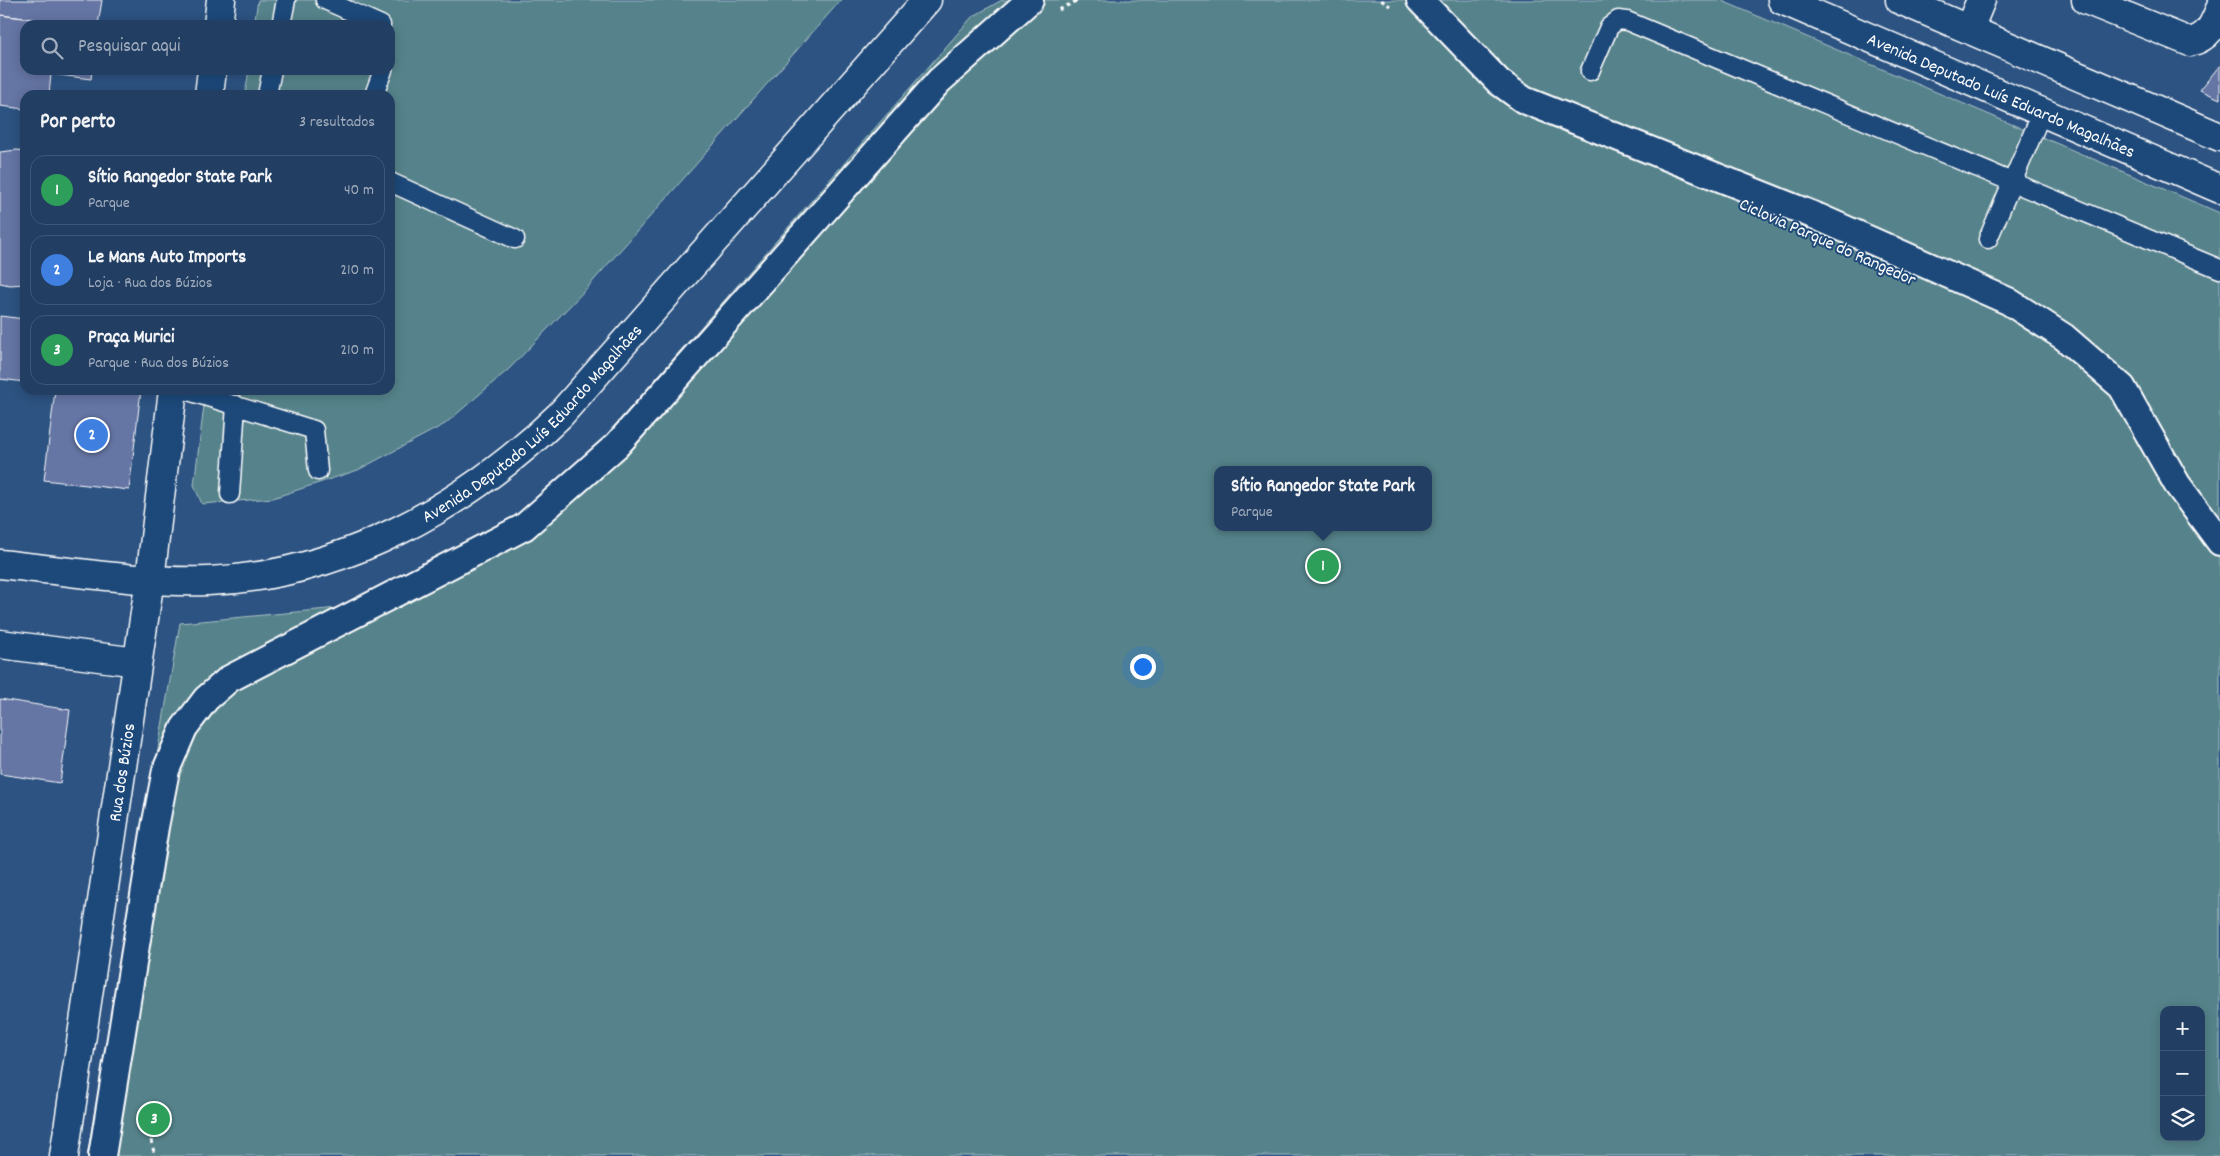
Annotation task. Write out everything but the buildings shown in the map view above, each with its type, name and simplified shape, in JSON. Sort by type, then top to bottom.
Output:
[{"type":"main road","points":[[219,20],[221,0]]},
{"type":"main road","name":"Avenida Deputado Luís Eduardo Magalhães","points":[[0,564],[150,579],[208,581],[245,578],[291,570],[331,558],[373,542],[458,498],[494,473],[533,441],[597,375],[926,0]]},
{"type":"main road","name":"Avenida Deputado Luís Eduardo Magalhães","points":[[1782,0],[2220,189]]},
{"type":"main road","points":[[1900,0],[1927,5],[1969,29],[2220,137]]},
{"type":"main road","points":[[1969,29],[1981,0]]},
{"type":"main road","points":[[2086,0],[2121,6],[2190,42],[2202,39],[2211,31],[2220,9]]},
{"type":"main road","points":[[210,90],[211,75]]},
{"type":"main road","name":"Rua dos Búzios","points":[[64,1156],[150,579],[172,395]]},
{"type":"main road","points":[[0,644],[137,662]]},
{"type":"street","points":[[102,1156],[154,827],[166,770],[184,728],[206,699],[229,679],[524,527],[616,445],[939,81],[1030,0]]},
{"type":"street","points":[[1420,0],[1500,82],[1524,100],[1818,217],[2008,301],[2064,337],[2122,387],[2177,484],[2220,542]]},
{"type":"lane","points":[[282,20],[286,0]]},
{"type":"lane","points":[[325,0],[370,20]]},
{"type":"lane","points":[[1590,71],[1609,27],[1618,20],[1627,20],[2012,180],[2220,269]]},
{"type":"lane","points":[[268,90],[271,75]]},
{"type":"lane","points":[[376,90],[381,75]]},
{"type":"lane","points":[[1988,239],[2042,112]]},
{"type":"lane","points":[[395,184],[515,239]]},
{"type":"lane","points":[[203,395],[314,430],[318,471]]},
{"type":"lane","points":[[230,494],[236,404]]},
{"type":"path","points":[[1381,0],[1392,8]]},
{"type":"green space","points":[[258,0],[841,0],[587,288],[509,369],[445,424],[358,470],[273,498],[202,504],[194,485],[205,395],[395,395],[395,90],[246,90],[248,75],[395,75],[395,20],[255,20]]},
{"type":"green space","points":[[1002,0],[1720,0],[2220,213],[2220,1156],[87,1156],[180,623],[338,608],[515,524],[577,469],[972,17]]},
{"type":"place","name":"Le Mans Auto Imports","points":[[92,435]]},
{"type":"place","name":"Sítio Rangedor State Park","points":[[1323,566]]},
{"type":"place","name":"Praça Murici","points":[[154,1119]]}]
